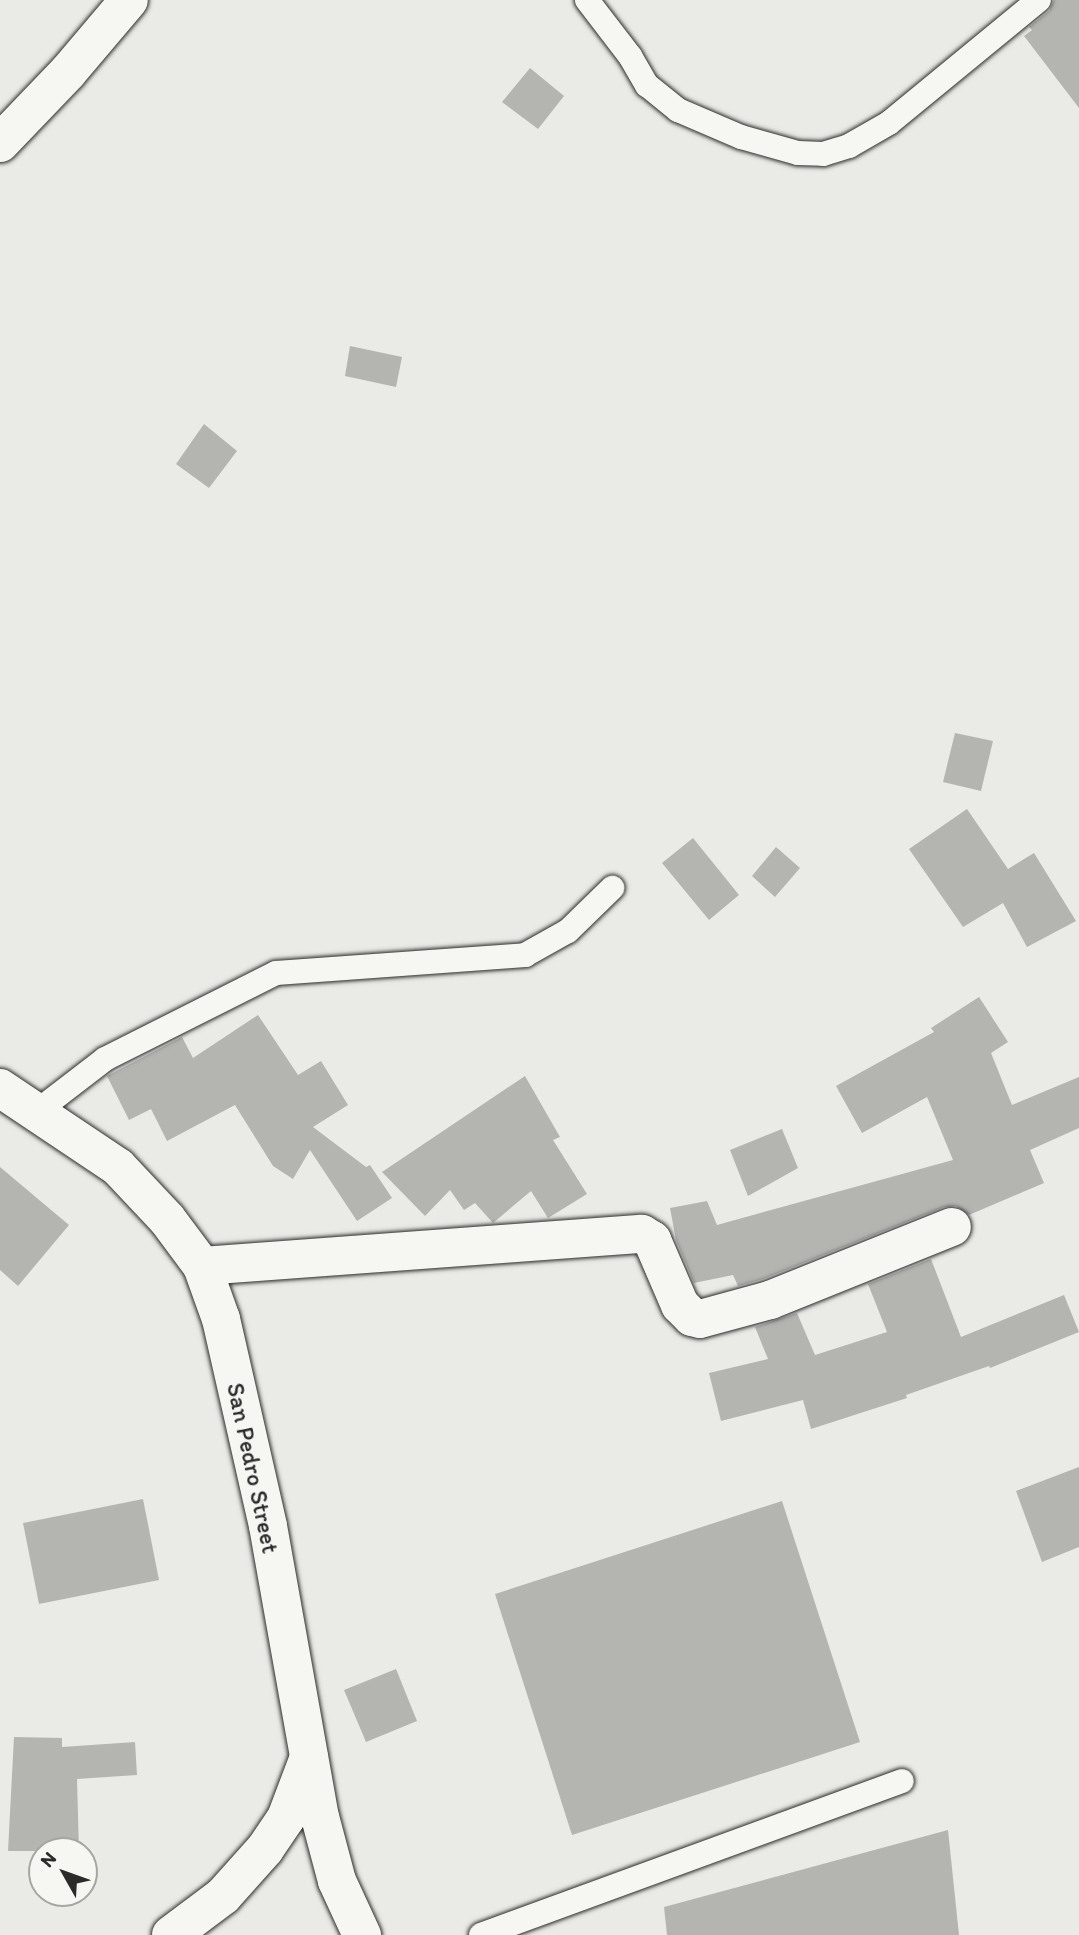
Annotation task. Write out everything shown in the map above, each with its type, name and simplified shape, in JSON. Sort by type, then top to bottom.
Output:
[{"type":"street","points":[[0,143],[68,72],[129,0]]},
{"type":"street","name":"San Pedro Street","points":[[0,1088],[35,1114],[118,1167],[167,1219],[202,1266],[220,1320],[268,1526],[309,1757],[337,1881],[362,1935]]},
{"type":"street","points":[[202,1266],[642,1234],[652,1240],[680,1306],[692,1317],[700,1319],[770,1300],[952,1227]]},
{"type":"street","points":[[171,1935],[223,1896],[265,1849],[286,1818],[309,1757]]},
{"type":"lane","points":[[587,0],[630,56],[647,85],[678,110],[741,137],[798,153],[823,154],[849,146],[889,123],[1039,0]]},
{"type":"lane","points":[[35,1114],[105,1059],[276,973],[525,955],[568,931],[612,888]]},
{"type":"lane","points":[[481,1935],[902,1781]]},
{"type":"building","points":[[1054,0],[1079,0],[1079,108],[1024,36],[1032,30],[1029,27],[1049,11]]},
{"type":"building","points":[[530,68],[564,96],[538,129],[502,102]]},
{"type":"building","points":[[350,346],[402,357],[396,387],[345,376]]},
{"type":"building","points":[[204,424],[237,451],[209,488],[176,464]]},
{"type":"building","points":[[955,733],[993,741],[981,791],[943,782]]},
{"type":"building","points":[[967,809],[1008,869],[1034,853],[1076,921],[1027,947],[1003,903],[963,927],[909,849]]},
{"type":"building","points":[[693,838],[739,895],[709,920],[662,863]]},
{"type":"building","points":[[776,847],[800,868],[775,897],[752,876]]},
{"type":"building","points":[[979,997],[1008,1042],[991,1053],[1012,1105],[1079,1077],[1079,1128],[1030,1150],[1044,1183],[969,1215],[956,1206],[944,1207],[763,1279],[738,1286],[733,1275],[694,1283],[676,1240],[670,1208],[707,1201],[717,1225],[953,1160],[927,1097],[862,1133],[836,1086],[934,1032],[931,1028]]},
{"type":"building","points":[[258,1015],[298,1075],[321,1061],[348,1105],[313,1127],[366,1167],[370,1165],[392,1198],[357,1221],[310,1150],[293,1179],[273,1166],[235,1105],[167,1141],[151,1109],[129,1120],[107,1076],[182,1037],[193,1058]]},
{"type":"building","points":[[525,1076],[560,1137],[553,1140],[587,1194],[548,1218],[531,1191],[493,1223],[475,1203],[464,1210],[450,1190],[425,1216],[382,1172]]},
{"type":"building","points":[[782,1129],[798,1168],[748,1196],[730,1150]]},
{"type":"building","points":[[0,1167],[69,1225],[18,1286],[0,1270]]},
{"type":"building","points":[[931,1259],[961,1337],[1064,1295],[1079,1332],[990,1368],[989,1366],[906,1395],[907,1398],[811,1429],[803,1400],[721,1421],[709,1373],[768,1359],[755,1327],[797,1313],[815,1355],[887,1332],[868,1284]]},
{"type":"building","points":[[1079,1467],[1079,1547],[1042,1562],[1016,1491]]},
{"type":"building","points":[[143,1499],[159,1580],[39,1604],[23,1523]]},
{"type":"building","points":[[782,1501],[860,1742],[572,1835],[495,1594]]},
{"type":"building","points":[[396,1669],[417,1721],[366,1742],[344,1690]]},
{"type":"building","points":[[14,1737],[62,1738],[62,1747],[135,1742],[137,1775],[77,1779],[79,1837],[28,1837],[28,1851],[8,1851]]},
{"type":"building","points":[[948,1830],[959,1935],[667,1935],[664,1907]]}]
